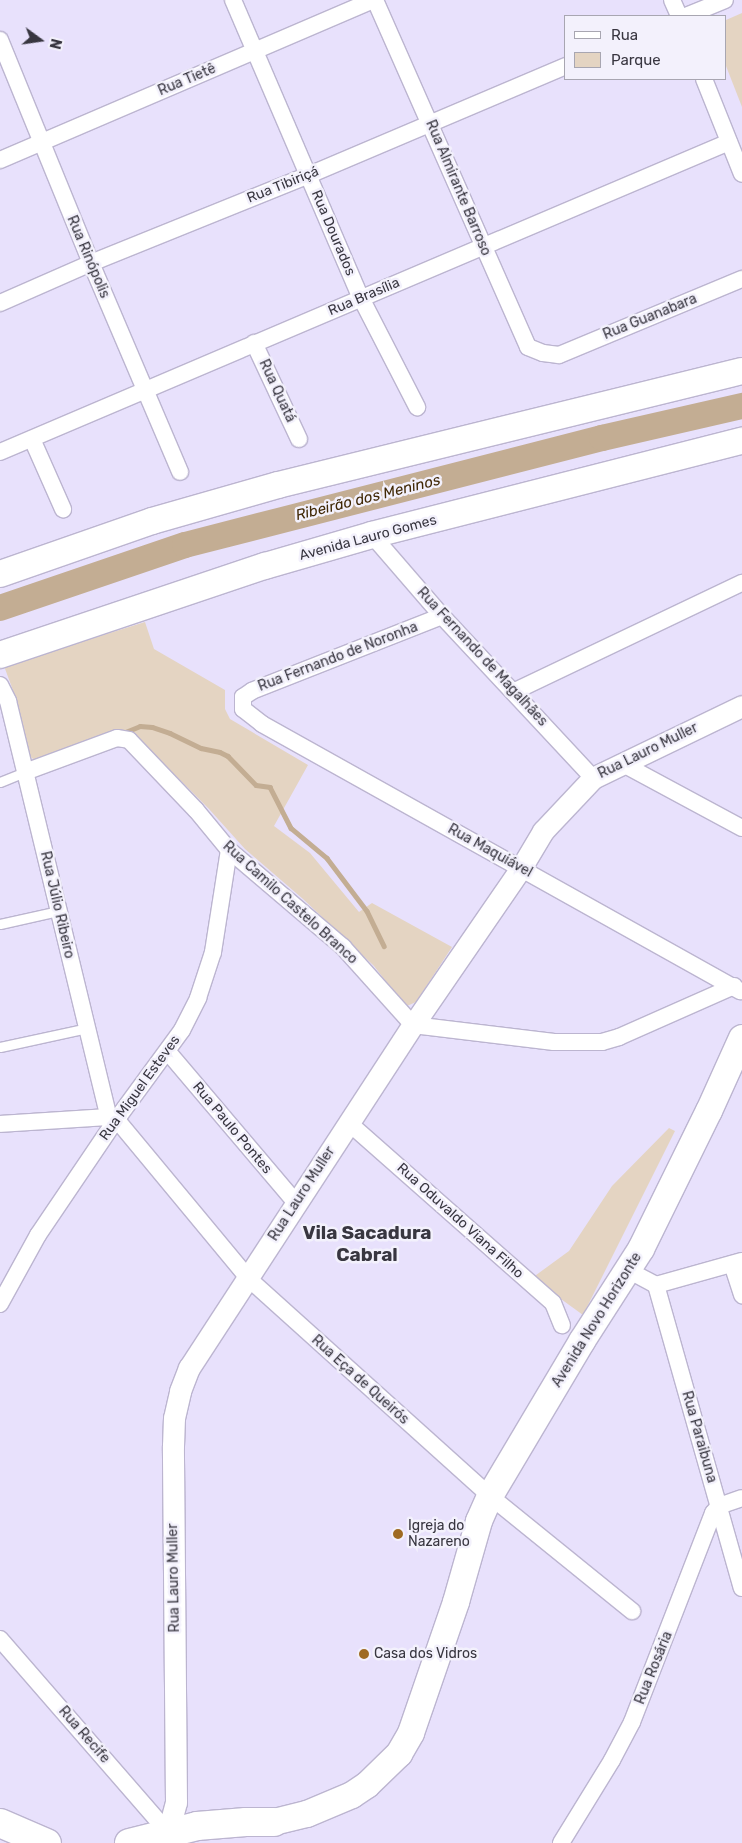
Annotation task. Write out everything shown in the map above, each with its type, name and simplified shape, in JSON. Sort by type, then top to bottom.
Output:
[{"type":"highway","name":"Avenida Novo Horizonte","points":[[130,1843],[178,1837],[236,1822],[274,1822]]},
{"type":"highway","name":"Avenida Novo Horizonte","points":[[208,1843],[244,1838],[274,1822]]},
{"type":"highway","points":[[0,1823],[47,1843]]},
{"type":"main road","points":[[0,558],[147,506],[221,484],[742,355]]},
{"type":"main road","points":[[0,574],[152,521],[278,485],[742,371]]},
{"type":"main road","name":"Avenida Lauro Gomes","points":[[0,655],[265,566],[372,535],[742,442]]},
{"type":"main road","name":"Avenida Novo Horizonte","points":[[274,1822],[307,1814],[352,1795],[373,1780],[399,1754],[411,1733],[456,1602],[496,1500],[582,1341],[641,1249],[709,1111],[742,1038]]},
{"type":"main road","name":"Avenida Novo Horizonte","points":[[496,1500],[582,1368],[648,1281],[654,1256],[742,1075]]},
{"type":"street","name":"Rua Dourados","points":[[233,0],[361,298],[417,407]]},
{"type":"street","name":"Rua Tietê","points":[[0,160],[374,0]]},
{"type":"street","name":"Rua Almirante Barroso","points":[[374,0],[430,122],[482,246],[528,347],[543,353],[559,355]]},
{"type":"street","points":[[672,0],[679,15]]},
{"type":"street","points":[[688,15],[725,0]]},
{"type":"street","name":"Rua Rinópolis","points":[[0,40],[40,143],[180,472]]},
{"type":"street","name":"Rua Tibiriçá","points":[[0,303],[90,263],[309,175],[430,122],[564,67]]},
{"type":"street","points":[[704,80],[742,174]]},
{"type":"street","name":"Rua Brasília","points":[[0,452],[729,142]]},
{"type":"street","name":"Rua Guanabara","points":[[559,355],[742,279]]},
{"type":"street","name":"Rua Quatá","points":[[254,343],[299,438]]},
{"type":"street","points":[[32,439],[63,508]]},
{"type":"street","name":"Rua Fernando de Magalhães","points":[[372,535],[442,616],[593,778]]},
{"type":"street","points":[[513,692],[742,583]]},
{"type":"street","name":"Rua Fernando de Noronha","points":[[242,705],[245,694],[267,684],[442,616]]},
{"type":"street","name":"Rua Júlio Ribeiro","points":[[0,685],[8,701],[86,1028],[112,1122]]},
{"type":"street","name":"Rua Maquiável","points":[[242,705],[248,715],[262,724],[707,974],[738,989]]},
{"type":"street","name":"Rua Lauro Muller","points":[[178,1837],[176,1802],[174,1418],[180,1391],[189,1368],[249,1279],[296,1203],[413,1025],[521,868],[543,832],[593,778],[742,706]]},
{"type":"street","name":"Rua Camilo Castelo Branco","points":[[25,772],[121,737],[127,739],[196,810],[229,850],[343,947],[413,1025]]},
{"type":"street","points":[[622,764],[742,828]]},
{"type":"street","name":"Rua Miguel Esteves","points":[[0,1304],[38,1235],[112,1122],[168,1052],[182,1030],[198,998],[212,952],[229,850]]},
{"type":"street","points":[[413,1025],[554,1042],[602,1042],[619,1037],[738,989]]},
{"type":"street","name":"Rua Paulo Pontes","points":[[168,1052],[296,1203]]},
{"type":"street","points":[[0,1124],[112,1122]]},
{"type":"street","name":"Rua Eça de Queirós","points":[[112,1122],[249,1279],[496,1500],[632,1612]]},
{"type":"street","name":"Rua Oduvaldo Viana Filho","points":[[349,1122],[553,1303],[562,1325]]},
{"type":"street","points":[[648,1281],[737,1262],[742,1296]]},
{"type":"street","name":"Rua Paraibuna","points":[[648,1281],[719,1506],[742,1588]]},
{"type":"street","points":[[719,1506],[742,1498]]},
{"type":"street","name":"Rua Rosária","points":[[561,1843],[623,1742],[666,1636],[707,1525],[719,1506]]},
{"type":"street","name":"Rua Recife","points":[[0,1639],[178,1837]]},
{"type":"lane","points":[[0,782],[25,772]]},
{"type":"lane","points":[[0,924],[58,912]]},
{"type":"lane","points":[[0,1046],[86,1028]]},
{"type":"green space","points":[[742,13],[742,107],[727,69],[727,20]]},
{"type":"green space","points":[[145,622],[154,649],[225,690],[225,709],[230,719],[308,765],[274,826],[310,853],[359,912],[372,903],[452,947],[416,1002],[407,1006],[401,1001],[374,966],[303,899],[245,849],[209,809],[138,738],[35,760],[27,755],[14,693],[4,666]]},
{"type":"green space","points":[[669,1128],[675,1131],[583,1315],[532,1278],[569,1251],[612,1186]]},
{"type":"waterway","name":"Ribeirão dos Meninos","points":[[0,608],[185,545],[602,438],[742,406]]},
{"type":"waterway","points":[[123,733],[140,726],[152,727],[170,733],[201,748],[220,752],[228,756],[256,785],[270,787],[291,828],[327,858],[367,911],[384,946]]},
{"type":"place","name":"Igreja do Nazareno","points":[[398,1534]]},
{"type":"place","name":"Casa dos Vidros","points":[[364,1654]]},
{"type":"district","name":"Vila Sacadura Cabral","points":[[367,1244]]}]
